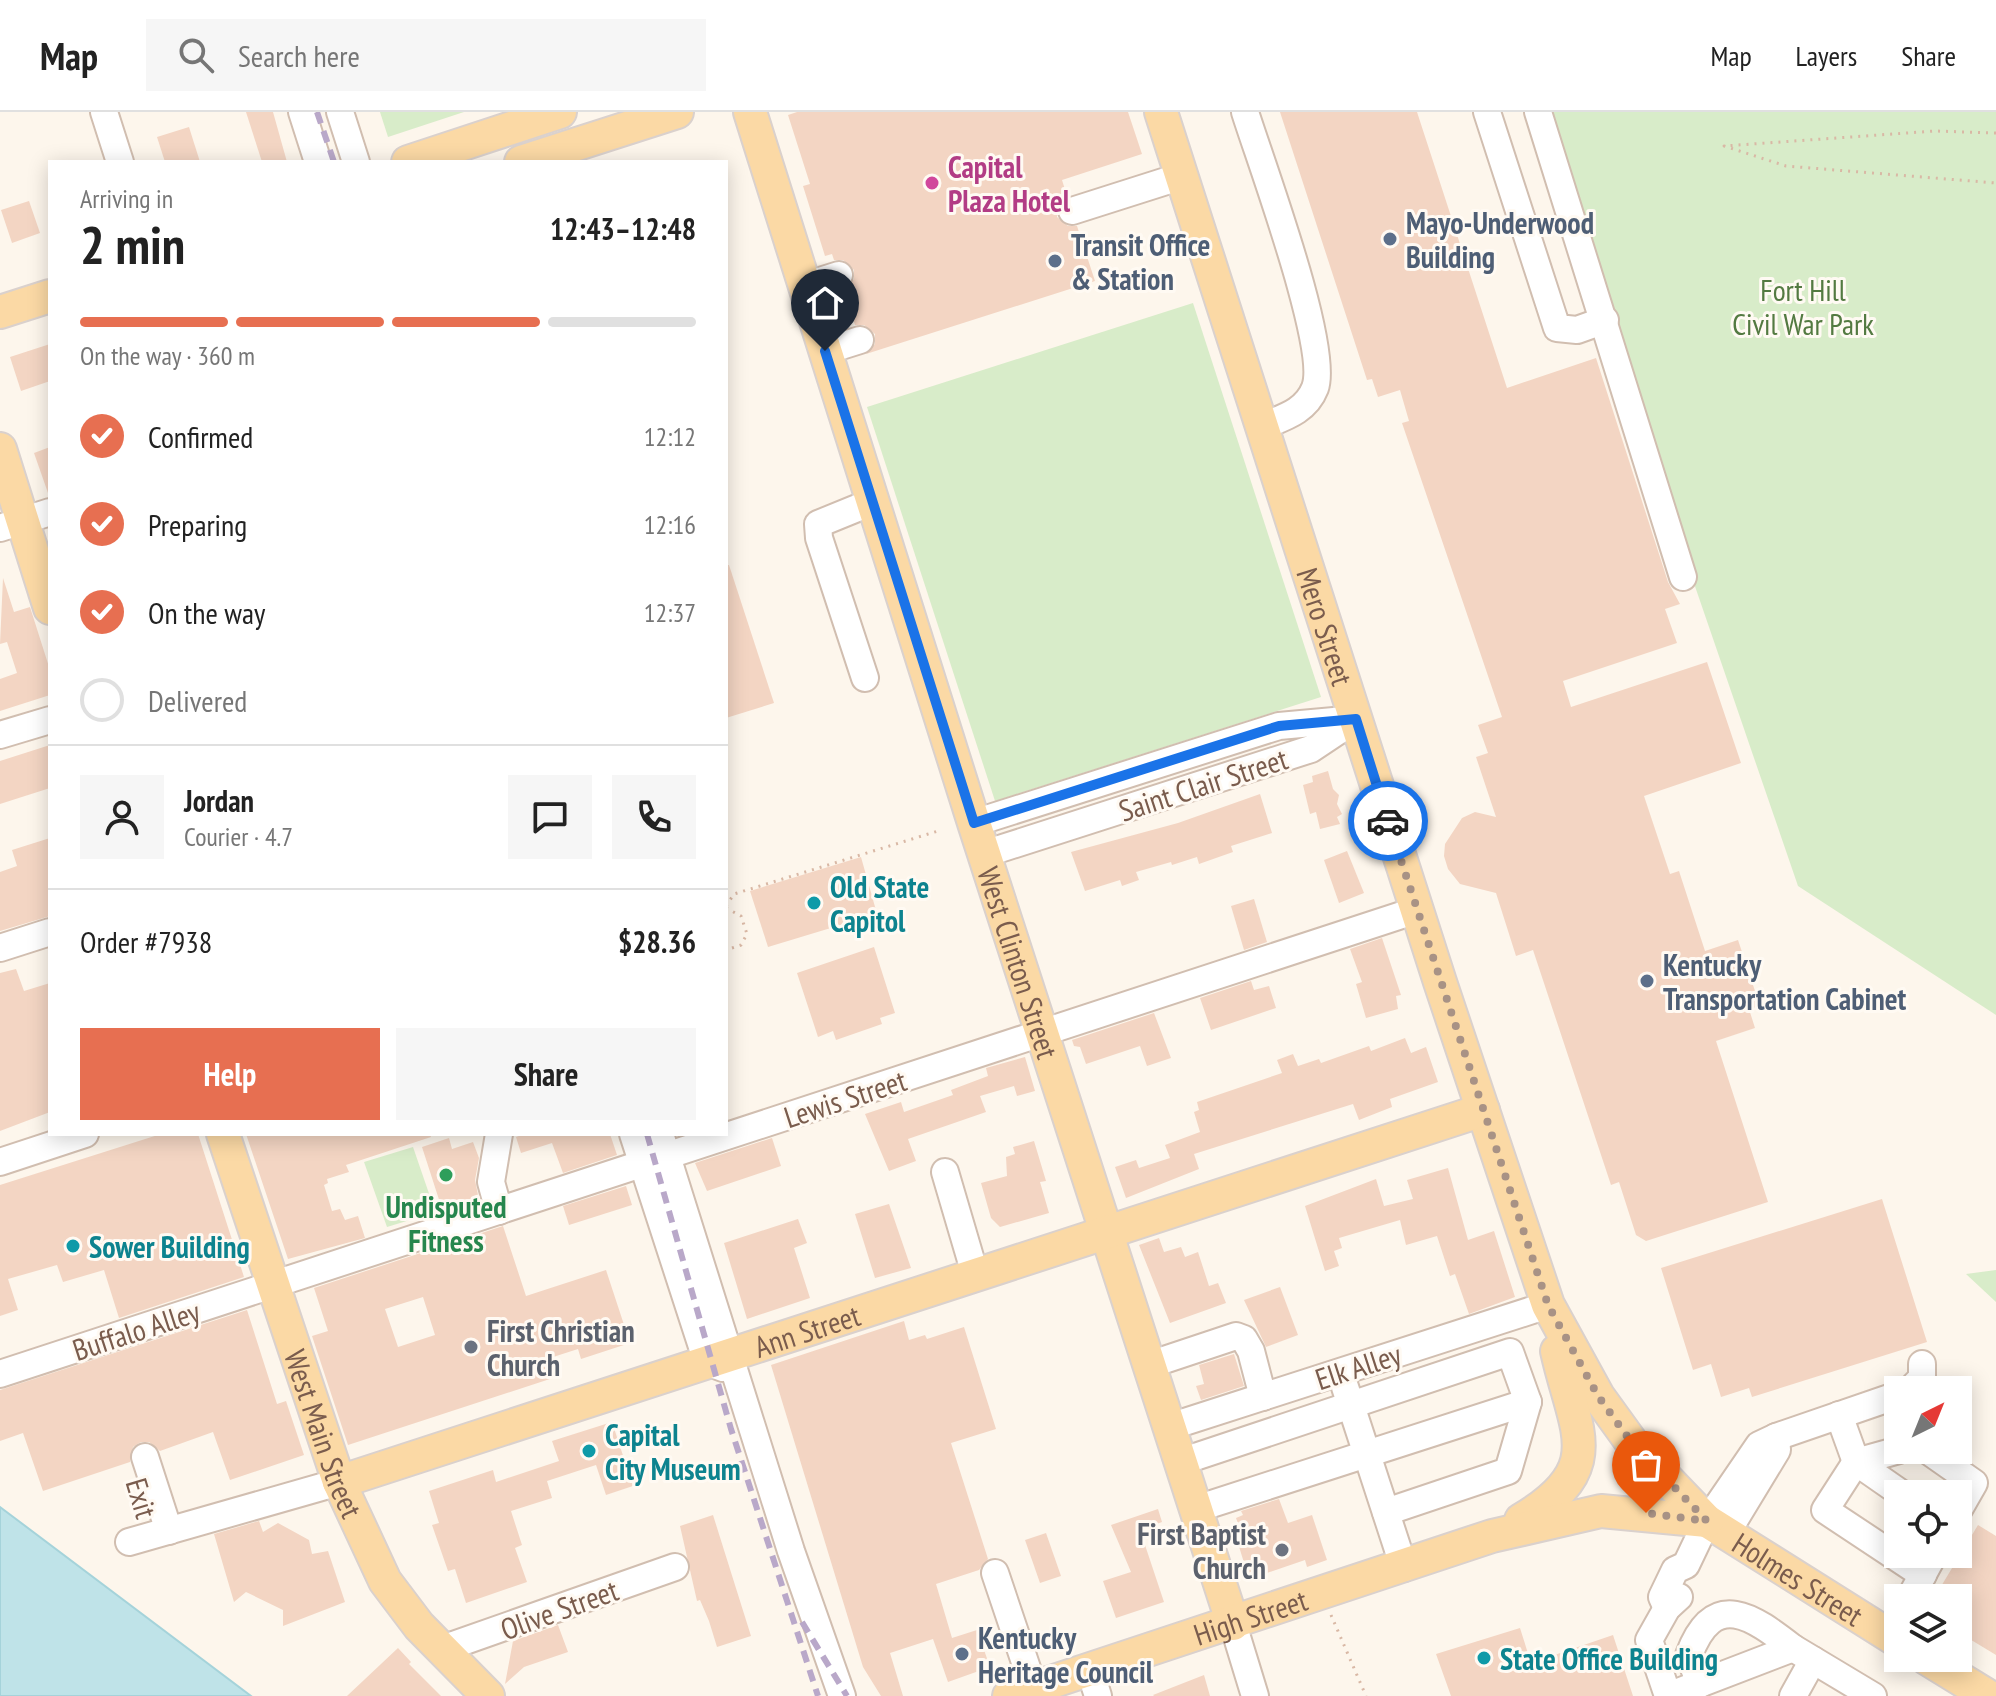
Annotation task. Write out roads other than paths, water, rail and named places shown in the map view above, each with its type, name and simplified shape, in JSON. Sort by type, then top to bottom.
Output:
[{"type":"main road","points":[[414,160],[560,112]]},
{"type":"main road","points":[[527,160],[677,112]]},
{"type":"main road","name":"Mero Street","points":[[1161,112],[1417,910],[1548,1305],[1580,1370],[1632,1443]]},
{"type":"main road","name":"West Clinton Street","points":[[753,124],[974,823],[1233,1624]]},
{"type":"main road","points":[[0,312],[48,297]]},
{"type":"main road","points":[[0,449],[48,601]]},
{"type":"main road","name":"Ann Street","points":[[339,1482],[724,1363],[975,1274],[1483,1110]]},
{"type":"main road","name":"West Main Street","points":[[224,1136],[339,1482],[385,1581],[406,1612],[488,1696]]},
{"type":"main road","name":"High Street","points":[[1492,1536],[1558,1496],[1568,1485],[1578,1462],[1578,1436],[1548,1305]]},
{"type":"main road","name":"Holmes Street","points":[[1632,1443],[1717,1527],[1884,1626]]},
{"type":"main road","name":"High Street","points":[[1021,1692],[1094,1684],[1233,1624],[1492,1536],[1601,1511],[1717,1527]]},
{"type":"main road","points":[[1949,1672],[1988,1696]]},
{"type":"street","points":[[104,112],[119,160]]},
{"type":"street","points":[[302,112],[317,160]]},
{"type":"street","points":[[340,112],[355,160]]},
{"type":"street","points":[[1245,112],[1313,329],[1320,368],[1314,390],[1300,411],[1263,426]]},
{"type":"street","points":[[1487,112],[1557,328],[1577,330],[1605,320]]},
{"type":"street","points":[[1538,112],[1683,577]]},
{"type":"street","points":[[1072,211],[1182,176]]},
{"type":"street","points":[[804,286],[839,275]]},
{"type":"street","points":[[825,351],[860,340]]},
{"type":"street","points":[[865,678],[819,538],[818,524],[872,502]]},
{"type":"street","name":"Saint Clair Street","points":[[974,823],[1279,726],[1356,719]]},
{"type":"street","name":"Saint Clair Street","points":[[984,854],[1311,749],[1356,719]]},
{"type":"street","points":[[0,735],[48,721]]},
{"type":"street","name":"Lewis Street","points":[[728,1129],[1042,1033],[1417,910]]},
{"type":"street","points":[[0,948],[48,933]]},
{"type":"street","points":[[0,1162],[79,1136]]},
{"type":"street","points":[[499,1136],[491,1182],[499,1211]]},
{"type":"street","points":[[636,1136],[657,1151],[724,1363],[842,1696]]},
{"type":"street","name":"Lewis Street","points":[[272,1285],[499,1211],[657,1151],[706,1136]]},
{"type":"street","points":[[945,1172],[975,1274]]},
{"type":"street","name":"Buffalo Alley","points":[[0,1374],[272,1285]]},
{"type":"street","name":"Elk Alley","points":[[1169,1427],[1548,1305]]},
{"type":"street","points":[[1149,1365],[1236,1336],[1244,1339],[1251,1351],[1263,1397]]},
{"type":"street","points":[[1180,1462],[1350,1402],[1510,1352],[1528,1402],[1508,1471],[1386,1512]]},
{"type":"street","points":[[1922,1364],[1922,1376]]},
{"type":"street","points":[[1340,1372],[1404,1568]]},
{"type":"street","points":[[1803,1654],[1668,1696],[1649,1640],[1667,1608],[1676,1603],[1690,1576],[1686,1565],[1717,1527],[1759,1445],[1884,1400]]},
{"type":"street","points":[[1196,1509],[1528,1402]]},
{"type":"street","points":[[1839,1415],[1856,1462],[1884,1481]]},
{"type":"street","points":[[1884,1454],[1856,1462],[1825,1510],[1884,1541]]},
{"type":"street","name":"Ann Street","points":[[138,1459],[151,1536],[339,1482]]},
{"type":"street","points":[[1947,1464],[1970,1480]]},
{"type":"street","name":"Olive Street","points":[[442,1649],[675,1567]]},
{"type":"street","points":[[995,1573],[1021,1692]]},
{"type":"street","points":[[1700,1684],[1689,1655],[1698,1632],[1715,1619],[1734,1613],[1755,1619],[1803,1654],[1873,1696]]},
{"type":"street","name":"West Clinton Street","points":[[1233,1624],[1255,1696]]},
{"type":"street","points":[[1793,1696],[1803,1654]]},
{"type":"water","points":[[0,1507],[251,1696],[0,1696]]},
{"type":"railway","points":[[317,112],[333,160]]},
{"type":"railway","points":[[648,1136],[731,1429],[818,1696]]},
{"type":"railway","points":[[802,1622],[847,1696]]},
{"type":"place","name":"Capital Plaza Hotel","points":[[932,183]]},
{"type":"place","name":"Mayo-Underwood Building","points":[[1390,239]]},
{"type":"place","name":"Transit Office & Station","points":[[1055,261]]},
{"type":"place","name":"Old State Capitol","points":[[814,903]]},
{"type":"place","name":"Kentucky Transportation Cabinet","points":[[1647,981]]},
{"type":"place","name":"Undisputed Fitness","points":[[446,1175]]},
{"type":"place","name":"Sower Building","points":[[73,1246]]},
{"type":"place","name":"First Christian Church","points":[[471,1347]]},
{"type":"place","name":"Capital City Museum","points":[[589,1451]]},
{"type":"place","name":"First Baptist Church","points":[[1282,1550]]},
{"type":"place","name":"Kentucky Heritage Council","points":[[962,1654]]},
{"type":"place","name":"State Office Building","points":[[1484,1658]]},
{"type":"park label","name":"Fort Hill Civil War Park","points":[[1803,306]]}]
